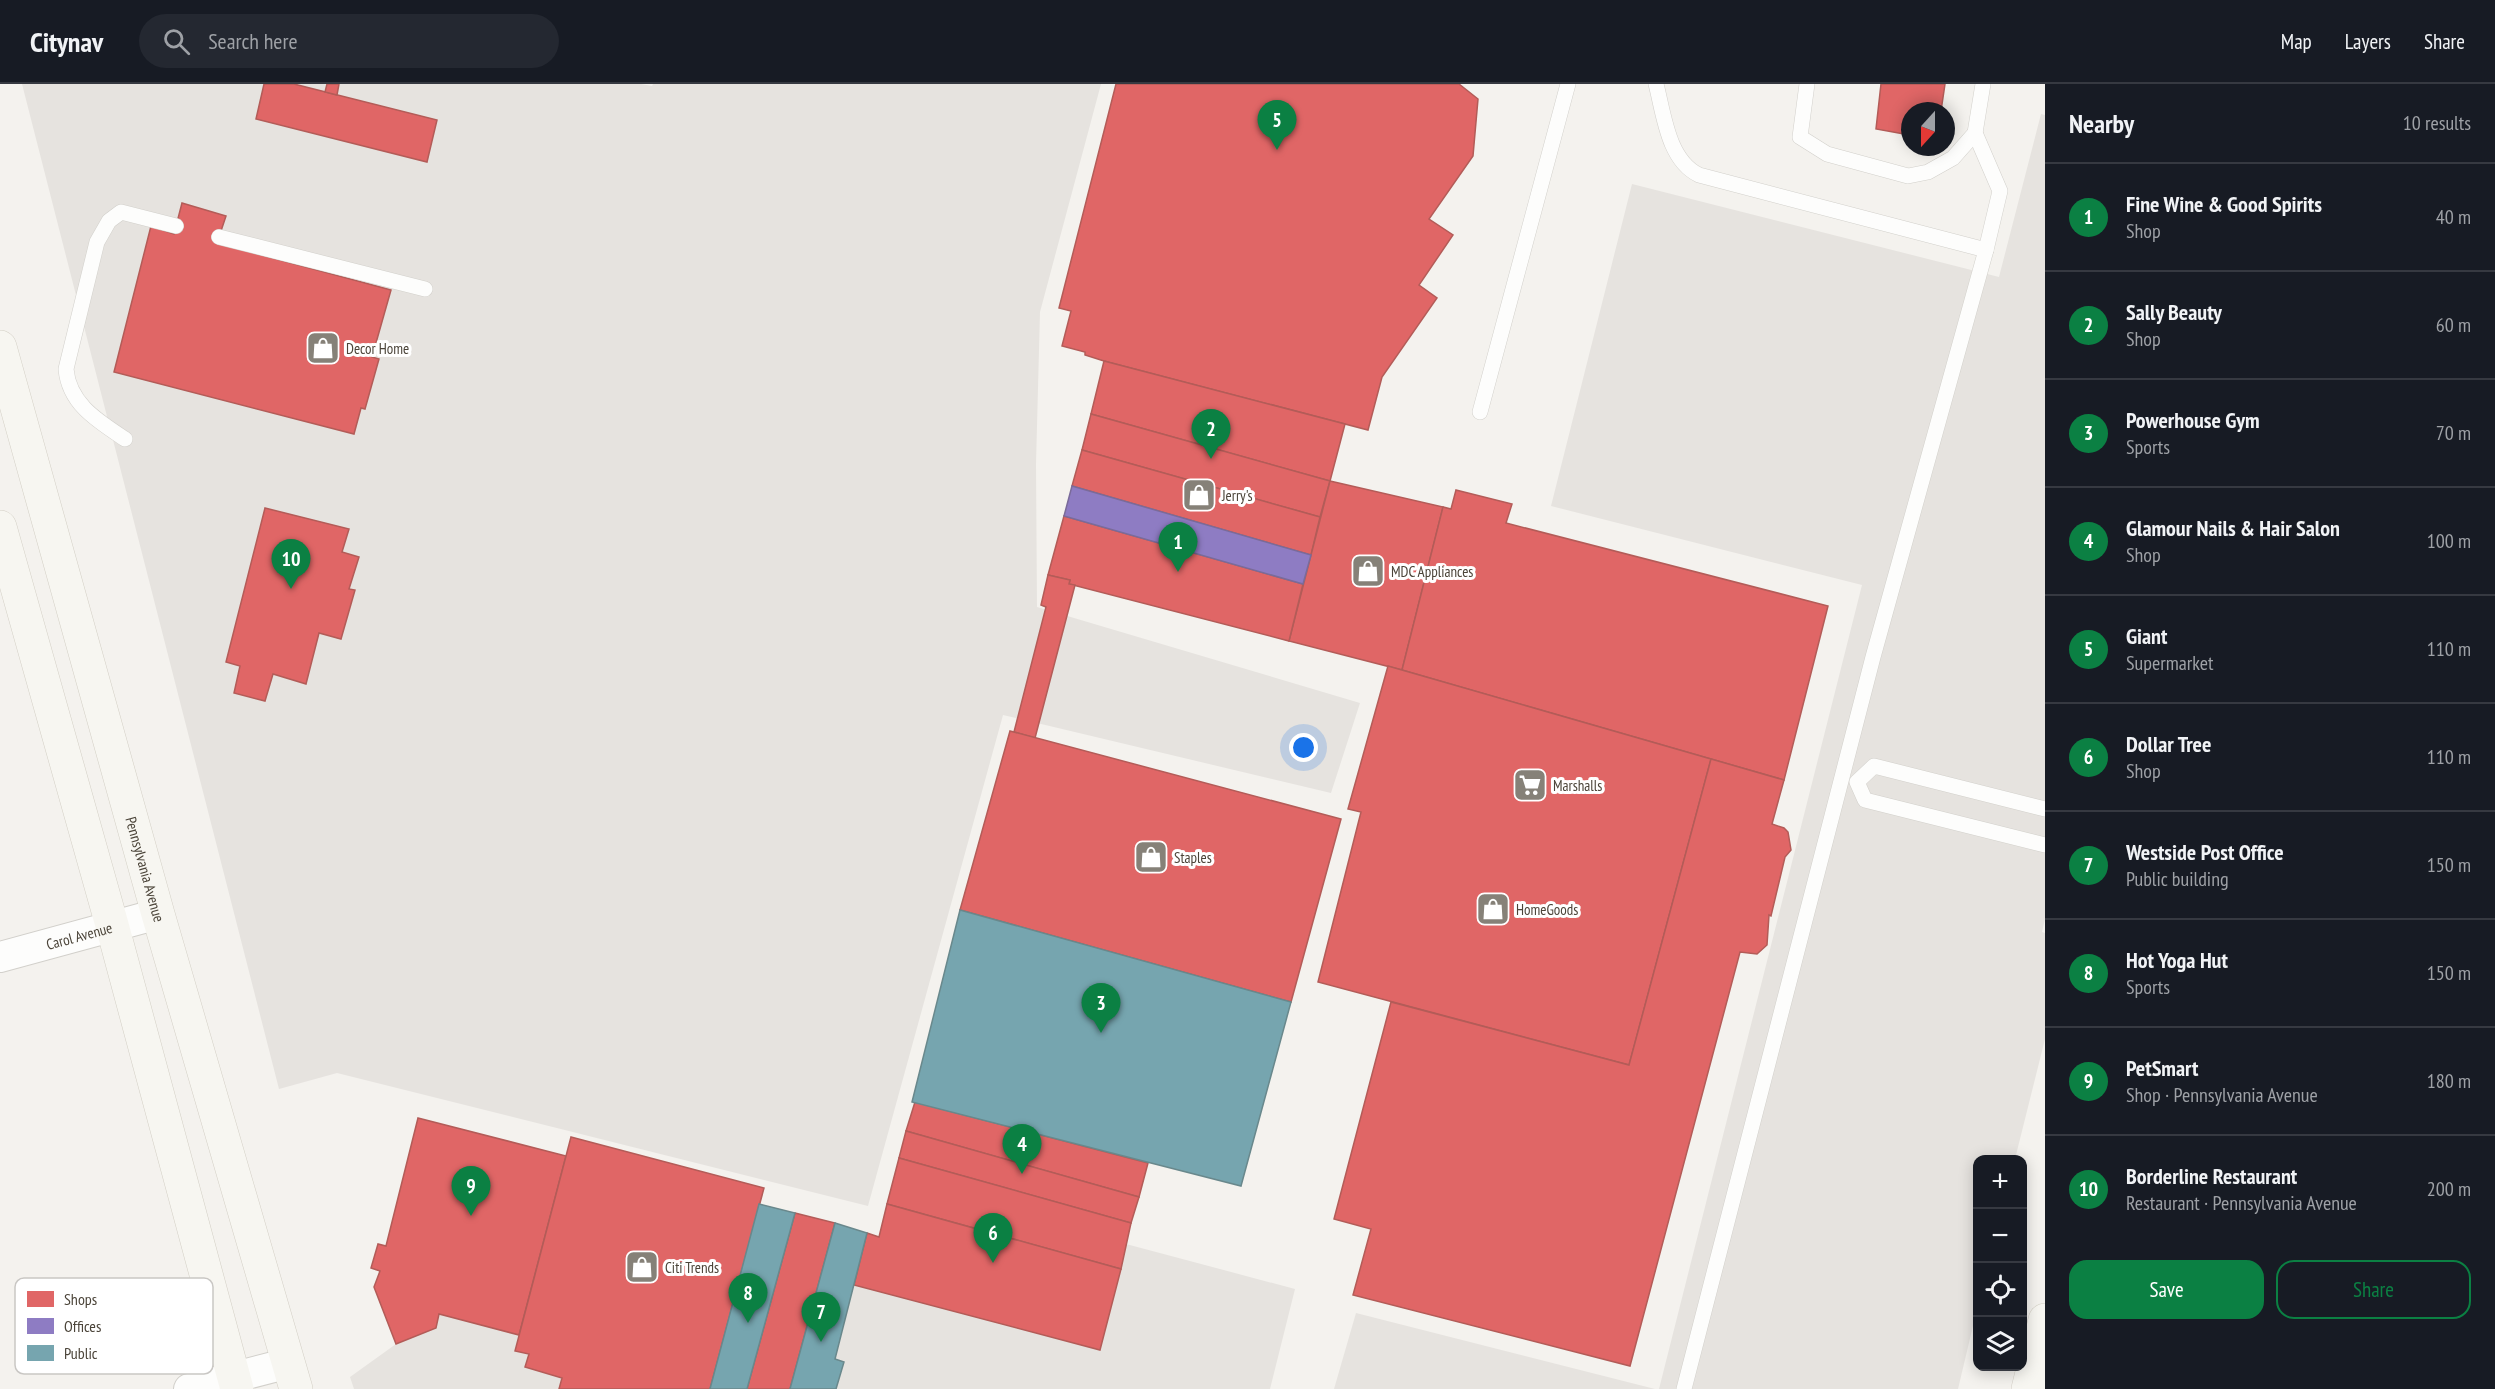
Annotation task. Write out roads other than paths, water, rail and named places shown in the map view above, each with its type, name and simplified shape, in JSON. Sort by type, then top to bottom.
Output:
[{"type":"street","name":"Pennsylvania Avenue","points":[[0,347],[158,914],[292,1376]]},
{"type":"street","points":[[0,527],[112,925],[207,1278]]},
{"type":"street","name":"Carol Avenue","points":[[0,957],[158,914]]},
{"type":"street","points":[[213,1301],[235,1383]]},
{"type":"street","points":[[2028,1389],[2045,1320]]},
{"type":"street","points":[[189,1389],[292,1376]]},
{"type":"lane","points":[[1480,412],[1568,84]]},
{"type":"lane","points":[[1656,84],[1667,129],[1675,149],[1681,162],[1693,172],[1986,250]]},
{"type":"lane","points":[[1807,84],[1800,137],[1827,154],[1908,176],[1928,172],[1953,158],[1975,133],[1983,84]]},
{"type":"lane","points":[[1684,1389],[1870,668],[1986,250],[2000,191],[1975,133]]},
{"type":"lane","points":[[125,439],[90,415],[67,382],[66,369],[88,272],[102,231],[109,221],[121,212],[176,226]]},
{"type":"lane","points":[[219,237],[425,289]]},
{"type":"lane","points":[[2045,809],[1874,766],[1857,782],[1865,800],[2045,844]]},
{"type":"place","name":"Giant","points":[[1277,150]]},
{"type":"place","name":"Decor Home","points":[[323,348]]},
{"type":"place","name":"Sally Beauty","points":[[1211,459]]},
{"type":"place","name":"Jerry's","points":[[1199,495]]},
{"type":"place","name":"MDC Appliances","points":[[1368,571]]},
{"type":"place","name":"Fine Wine & Good Spirits","points":[[1178,572]]},
{"type":"place","name":"Borderline Restaurant","points":[[291,589]]},
{"type":"place","name":"Marshalls","points":[[1530,785]]},
{"type":"place","name":"Staples","points":[[1151,857]]},
{"type":"place","name":"HomeGoods","points":[[1493,909]]},
{"type":"place","name":"Powerhouse Gym","points":[[1101,1033]]},
{"type":"place","name":"Glamour Nails & Hair Salon","points":[[1022,1174]]},
{"type":"place","name":"PetSmart","points":[[471,1216]]},
{"type":"place","name":"Dollar Tree","points":[[993,1263]]},
{"type":"place","name":"Citi Trends","points":[[642,1267]]},
{"type":"place","name":"Hot Yoga Hut","points":[[748,1323]]},
{"type":"place","name":"Westside Post Office","points":[[821,1342]]}]
